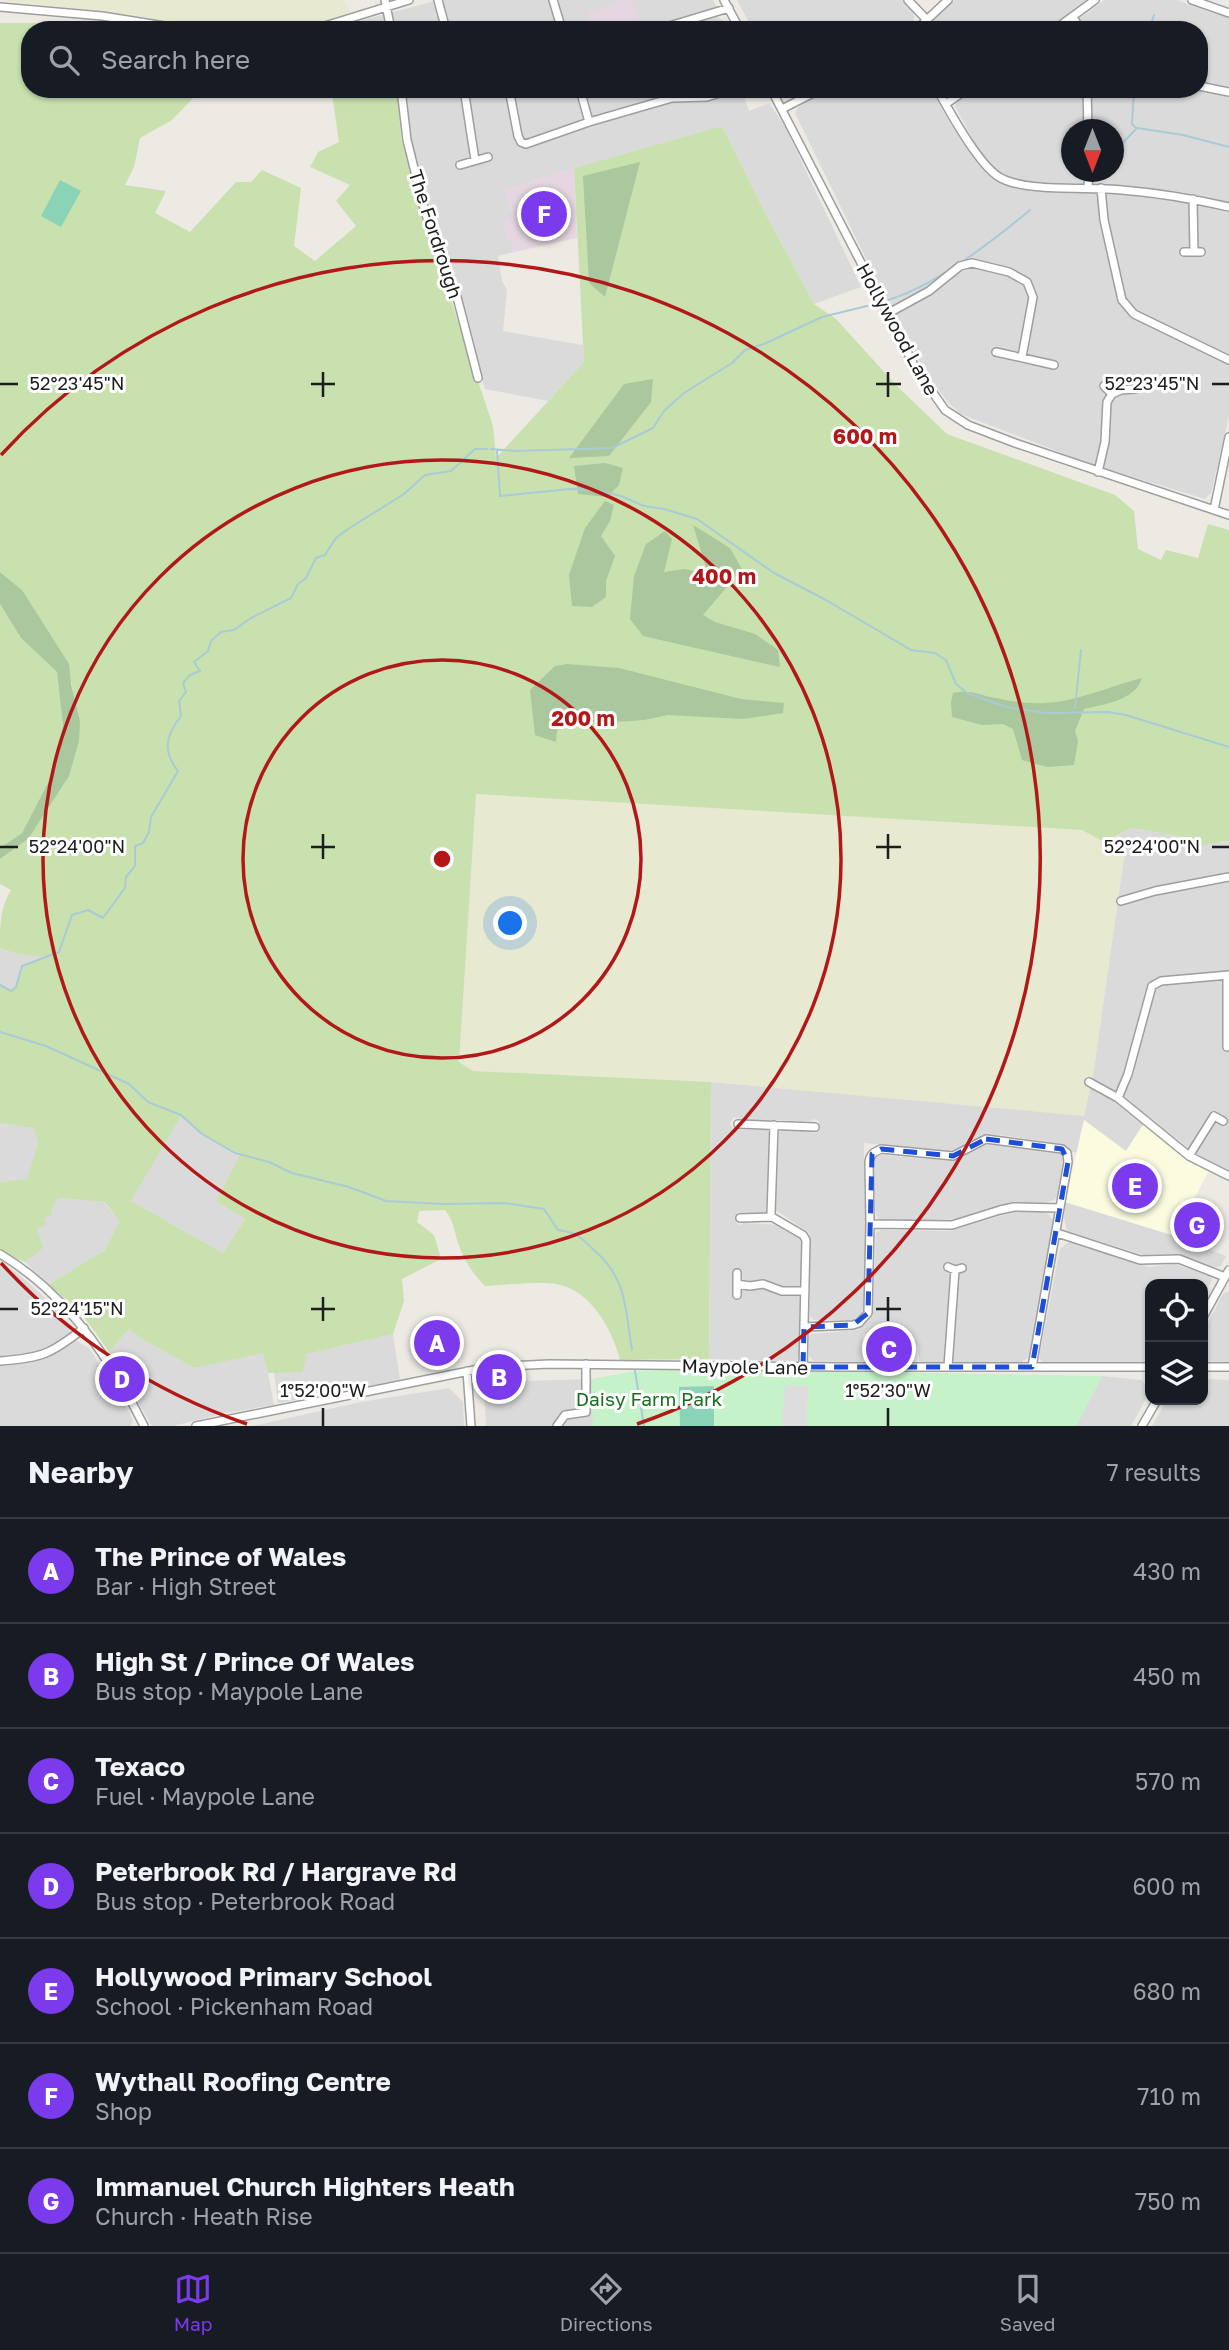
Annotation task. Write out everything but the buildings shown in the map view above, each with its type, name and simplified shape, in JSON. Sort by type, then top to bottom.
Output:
[{"type":"street","points":[[337,21],[386,3],[409,0]]},
{"type":"street","points":[[438,0],[444,21]]},
{"type":"street","points":[[552,0],[559,21]]},
{"type":"street","points":[[724,0],[736,21]]},
{"type":"street","points":[[908,0],[926,19],[948,0]]},
{"type":"street","points":[[1067,21],[1096,0]]},
{"type":"street","points":[[1194,0],[1229,13]]},
{"type":"street","points":[[386,3],[389,21]]},
{"type":"street","points":[[0,7],[133,21]]},
{"type":"street","points":[[686,21],[729,8]]},
{"type":"street","points":[[1073,17],[1075,21]]},
{"type":"street","points":[[1208,88],[1229,92]]},
{"type":"street","name":"The Fordrough","points":[[402,98],[407,140],[425,212],[457,297],[478,378]]},
{"type":"street","points":[[465,98],[475,160]]},
{"type":"street","points":[[511,98],[518,136],[521,142],[526,144],[589,122],[672,99],[690,98]]},
{"type":"street","points":[[582,98],[589,122]]},
{"type":"street","name":"Hollywood Lane","points":[[776,98],[915,367],[937,400],[954,417],[968,425],[1098,472],[1229,515]]},
{"type":"street","points":[[782,109],[803,98]]},
{"type":"street","points":[[942,98],[978,155],[999,177],[1029,186],[1101,188],[1193,199],[1229,207]]},
{"type":"street","points":[[946,104],[954,98]]},
{"type":"street","points":[[1087,98],[1088,119]]},
{"type":"street","points":[[460,165],[488,157]]},
{"type":"street","points":[[1088,182],[1088,187]]},
{"type":"street","points":[[1101,188],[1107,231],[1122,300],[1127,308],[1134,314],[1229,360]]},
{"type":"street","points":[[1184,253],[1198,252],[1193,199]]},
{"type":"street","points":[[887,314],[929,290],[960,266],[972,263],[1009,272],[1027,282],[1033,297],[1022,357]]},
{"type":"street","points":[[996,352],[1054,365]]},
{"type":"street","points":[[1104,386],[1112,394]]},
{"type":"street","points":[[1098,472],[1105,442],[1107,402],[1112,394],[1135,389]]},
{"type":"street","points":[[1214,510],[1229,437]]},
{"type":"street","points":[[1121,901],[1155,891],[1229,877]]},
{"type":"street","points":[[1118,1098],[1128,1074],[1152,986],[1161,981],[1228,975],[1228,1047],[1216,1046]]},
{"type":"street","points":[[1089,1082],[1118,1098],[1189,1156],[1229,1176]]},
{"type":"street","points":[[1189,1156],[1214,1116],[1223,1121]]},
{"type":"street","points":[[738,1124],[815,1127]]},
{"type":"street","points":[[772,1217],[774,1125]]},
{"type":"street","points":[[804,1327],[853,1325],[866,1317],[869,1310],[869,1161],[872,1154],[881,1149],[953,1156],[986,1139],[1065,1150],[1068,1161],[1032,1367]]},
{"type":"street","points":[[870,1224],[952,1225],[1014,1207],[1060,1208]]},
{"type":"street","points":[[740,1218],[772,1217],[805,1237],[803,1367]]},
{"type":"street","points":[[1057,1233],[1140,1260],[1179,1259],[1227,1277],[1208,1309]]},
{"type":"street","points":[[0,1254],[22,1268],[84,1328],[144,1426]]},
{"type":"street","points":[[948,1367],[955,1269]]},
{"type":"street","points":[[737,1273],[737,1295]]},
{"type":"street","points":[[737,1284],[763,1284],[782,1292],[805,1291]]},
{"type":"street","points":[[0,1361],[30,1359],[48,1354],[84,1328]]},
{"type":"street","points":[[557,1426],[565,1415],[586,1412],[586,1364]]},
{"type":"street","name":"Maypole Lane","points":[[196,1426],[227,1423],[467,1371],[513,1365],[1145,1367]]},
{"type":"street","points":[[1208,1367],[1229,1367]]},
{"type":"street","points":[[467,1371],[471,1426]]},
{"type":"street","points":[[1142,1426],[1154,1405]]},
{"type":"highlighted area","points":[[986,1139],[1062,1149],[1068,1162],[1032,1367],[803,1367],[804,1327],[853,1325],[868,1313],[872,1154],[881,1149],[953,1156]]},
{"type":"shaded area","points":[[0,0],[344,0],[351,15],[329,21],[177,21]]},
{"type":"shaded area","points":[[439,0],[713,0],[717,8],[702,13],[704,21],[359,21]]},
{"type":"shaded area","points":[[618,0],[630,0],[641,21],[590,21],[588,13],[618,3]]},
{"type":"shaded area","points":[[737,0],[902,0],[914,13],[914,21],[748,21]]},
{"type":"shaded area","points":[[955,0],[1089,0],[1059,21],[933,21]]},
{"type":"shaded area","points":[[1105,0],[1177,0],[1229,17],[1229,415],[1211,493],[1205,499],[1088,463],[961,414],[947,401],[923,369],[795,113],[797,108],[814,98],[938,98],[965,141],[971,136],[955,106],[963,98],[1208,98],[1208,21],[1076,21]]},
{"type":"shaded area","points":[[717,17],[724,21],[704,21]]},
{"type":"shaded area","points":[[404,98],[706,98],[707,101],[718,98],[744,98],[749,111],[769,103],[785,127],[861,287],[814,304],[722,126],[506,190],[513,218],[503,221],[507,240],[511,239],[514,252],[498,256],[502,281],[507,290],[503,331],[583,345],[584,362],[548,401],[485,389],[459,294],[429,212],[410,138]]},
{"type":"shaded area","points":[[574,168],[577,238],[514,252],[511,240],[507,240],[502,221],[513,218],[506,190]]},
{"type":"shaded area","points":[[476,794],[1082,830],[1104,842],[1118,835],[1125,852],[1093,1077],[1084,1116],[711,1082],[473,1071],[459,1062]]},
{"type":"shaded area","points":[[1131,828],[1179,836],[1198,845],[1229,842],[1229,1172],[1196,1154],[1148,1117],[1126,1151],[1081,1130],[1078,1153],[1072,1152],[1063,1144],[1001,1135],[971,1141],[956,1151],[864,1143],[867,1227],[863,1310],[856,1320],[814,1320],[810,1316],[809,1233],[776,1210],[779,1132],[815,1133],[820,1128],[819,1122],[816,1119],[745,1120],[734,1117],[730,1123],[733,1130],[769,1132],[766,1213],[762,1216],[738,1214],[736,1222],[739,1225],[779,1225],[800,1239],[802,1278],[800,1287],[784,1288],[744,1282],[740,1274],[734,1274],[734,1296],[740,1296],[742,1289],[764,1288],[780,1295],[801,1297],[799,1356],[796,1361],[709,1359],[711,1082],[1084,1115],[1125,852],[1118,835]]},
{"type":"shaded area","points":[[0,948],[17,954],[50,956],[22,966],[16,987],[11,991],[0,985]]},
{"type":"shaded area","points":[[181,1115],[202,1134],[240,1154],[216,1201],[245,1219],[223,1253],[131,1201]]},
{"type":"shaded area","points":[[1084,1120],[1126,1151],[1144,1123],[1180,1153],[1209,1170],[1175,1236],[1065,1202]]},
{"type":"shaded area","points":[[0,1123],[33,1128],[38,1142],[27,1180],[0,1182]]},
{"type":"shaded area","points":[[988,1144],[1062,1154],[1058,1196],[1045,1203],[1004,1204],[957,1219],[904,1221],[880,1220],[876,1216],[872,1162],[875,1158],[881,1155],[954,1161]]},
{"type":"shaded area","points":[[58,1198],[104,1202],[119,1221],[105,1250],[48,1285],[25,1262],[42,1248],[36,1228]]},
{"type":"shaded area","points":[[1065,1202],[1175,1236],[1226,1256],[1221,1266],[1214,1268],[1172,1254],[1144,1255],[1067,1231]]},
{"type":"shaded area","points":[[1011,1213],[1047,1213],[1054,1221],[1029,1357],[1022,1362],[920,1363],[917,1347],[910,1334],[863,1334],[862,1362],[814,1361],[809,1356],[811,1334],[858,1330],[873,1315],[876,1233],[880,1230],[949,1231]]},
{"type":"shaded area","points":[[1069,1242],[1149,1267],[1174,1264],[1210,1276],[1212,1280],[1208,1288],[1208,1279],[1145,1279],[1145,1362],[1043,1363],[1039,1357],[1060,1249]]},
{"type":"shaded area","points":[[0,1262],[41,1294],[60,1313],[75,1340],[89,1348],[125,1404],[133,1421],[131,1426],[0,1426]]},
{"type":"shaded area","points":[[1229,1291],[1229,1362],[1208,1361],[1208,1322],[1223,1294]]},
{"type":"shaded area","points":[[129,1329],[194,1368],[264,1352],[274,1405],[225,1413],[173,1426],[152,1426],[109,1352]]},
{"type":"shaded area","points":[[393,1334],[400,1380],[278,1403],[274,1372],[303,1372],[307,1354]]},
{"type":"shaded area","points":[[1102,1376],[1142,1380],[1145,1384],[1145,1401],[1131,1426],[1076,1426]]},
{"type":"shaded area","points":[[592,1379],[593,1426],[486,1426],[484,1391],[493,1382]]},
{"type":"shaded area","points":[[1208,1379],[1229,1380],[1229,1426],[1152,1426],[1164,1405],[1208,1405]]},
{"type":"shaded area","points":[[785,1385],[808,1386],[806,1426],[782,1426]]},
{"type":"shaded area","points":[[449,1388],[463,1402],[464,1426],[252,1426],[361,1402]]},
{"type":"green space","points":[[0,23],[21,23],[21,98],[193,98],[172,120],[140,138],[134,167],[125,185],[166,191],[155,213],[190,232],[236,182],[251,182],[262,170],[301,188],[294,246],[315,261],[356,226],[336,201],[350,185],[310,167],[318,152],[339,142],[333,98],[398,98],[401,138],[431,240],[493,426],[496,458],[584,362],[574,168],[722,126],[814,304],[836,319],[896,385],[947,434],[1115,495],[1134,511],[1138,549],[1161,560],[1166,550],[1198,558],[1208,524],[1229,530],[1229,841],[1198,846],[1179,836],[1131,828],[1104,842],[1082,830],[476,794],[459,1062],[473,1071],[711,1082],[709,1359],[620,1360],[605,1324],[580,1294],[556,1284],[485,1286],[464,1256],[445,1210],[419,1211],[417,1222],[434,1235],[441,1259],[402,1279],[404,1301],[393,1334],[307,1354],[303,1372],[268,1373],[263,1353],[194,1368],[129,1329],[109,1352],[82,1316],[48,1285],[105,1250],[119,1221],[105,1202],[58,1198],[51,1210],[52,1215],[44,1218],[46,1225],[37,1228],[43,1248],[25,1262],[0,1251],[0,1182],[27,1179],[38,1142],[33,1128],[0,1123],[0,985],[11,991],[16,987],[22,966],[47,957],[17,954],[0,948],[1,917],[11,890],[0,884],[0,859],[28,839],[80,722],[71,682],[22,590],[0,572]],"holes":[[[181,1116],[202,1134],[240,1154],[216,1201],[245,1219],[223,1253],[131,1201]]]},
{"type":"green space","points":[[640,162],[605,297],[589,283],[583,176]]},
{"type":"green space","points":[[60,180],[81,191],[61,227],[41,216]]},
{"type":"green space","points":[[653,379],[651,402],[609,456],[569,458],[624,384]]},
{"type":"green space","points":[[605,463],[623,468],[619,485],[607,497],[578,494],[574,466]]},
{"type":"green space","points":[[605,501],[614,505],[610,521],[601,536],[615,556],[606,581],[606,597],[592,607],[572,606],[569,575],[585,528]]},
{"type":"green space","points":[[693,525],[730,548],[742,569],[703,615],[715,622],[755,634],[778,650],[780,667],[643,636],[630,619],[634,576],[646,544],[665,531],[672,539],[664,572],[685,569],[708,574]]},
{"type":"green space","points":[[0,572],[22,590],[69,664],[80,721],[79,741],[69,776],[28,839],[0,859],[0,848],[22,833],[51,777],[63,726],[57,672],[21,638],[0,604]]},
{"type":"green space","points":[[0,604],[21,638],[57,672],[63,726],[51,777],[22,833],[0,848]]},
{"type":"green space","points":[[567,664],[619,668],[741,699],[784,703],[783,713],[743,719],[668,715],[603,723],[558,720],[556,742],[535,735],[530,690],[555,666]]},
{"type":"green space","points":[[1142,678],[1133,692],[1126,697],[1084,709],[1075,731],[1078,741],[1074,765],[1047,767],[1022,760],[1013,729],[1003,724],[982,725],[952,717],[953,693],[970,692],[1015,702],[1046,703],[1082,696]]},
{"type":"green space","name":"Daisy Farm Park","points":[[682,1369],[1102,1376],[1076,1426],[593,1426],[592,1379],[635,1371]]},
{"type":"green space","points":[[714,1386],[714,1426],[680,1426],[679,1387]]},
{"type":"waterway","points":[[1152,21],[1154,15]]},
{"type":"waterway","points":[[1133,98],[1132,124],[1136,128]]},
{"type":"waterway","points":[[1124,142],[1137,128],[1183,135],[1229,147]]},
{"type":"waterway","points":[[888,300],[943,274],[1030,210]]},
{"type":"waterway","points":[[491,449],[516,451],[612,448],[653,428],[664,411],[684,393],[732,363],[745,350],[822,317],[871,305]]},
{"type":"waterway","points":[[0,985],[11,991],[16,987],[22,966],[59,952],[72,915],[88,910],[103,918],[125,888],[126,877],[135,866],[135,846],[143,843],[149,832],[151,817],[178,771],[170,757],[168,743],[169,736],[181,716],[179,701],[186,692],[183,683],[190,675],[200,671],[194,662],[208,651],[211,641],[221,632],[234,630],[251,618],[291,598],[298,584],[306,578],[316,558],[325,555],[336,538],[404,494],[425,475],[451,471],[475,449],[487,449]]},
{"type":"waterway","points":[[497,451],[500,496],[570,489],[595,490],[697,519],[774,573],[911,650],[935,653],[946,660],[956,684],[967,693],[1006,707],[1046,713],[1107,712],[1126,715],[1229,747]]},
{"type":"waterway","points":[[1075,708],[1081,650]]},
{"type":"waterway","points":[[0,1032],[46,1046],[129,1084],[148,1102],[181,1115],[202,1134],[235,1153],[269,1162],[292,1173],[349,1187],[386,1201],[504,1203],[544,1209],[558,1230],[575,1234],[582,1239],[614,1273],[623,1296],[632,1350]]},
{"type":"waterway","points":[[635,1371],[644,1426]]},
{"type":"place","name":"Wythall Roofing Centre","points":[[544,214]]},
{"type":"place","name":"Hollywood Primary School","points":[[1135,1186]]},
{"type":"place","name":"Immanuel Church Highters Heath","points":[[1197,1225]]},
{"type":"place","name":"The Prince of Wales","points":[[437,1343]]},
{"type":"place","name":"Texaco","points":[[889,1349]]},
{"type":"place","name":"High St / Prince Of Wales","points":[[499,1377]]},
{"type":"place","name":"Peterbrook Rd / Hargrave Rd","points":[[122,1379]]}]
